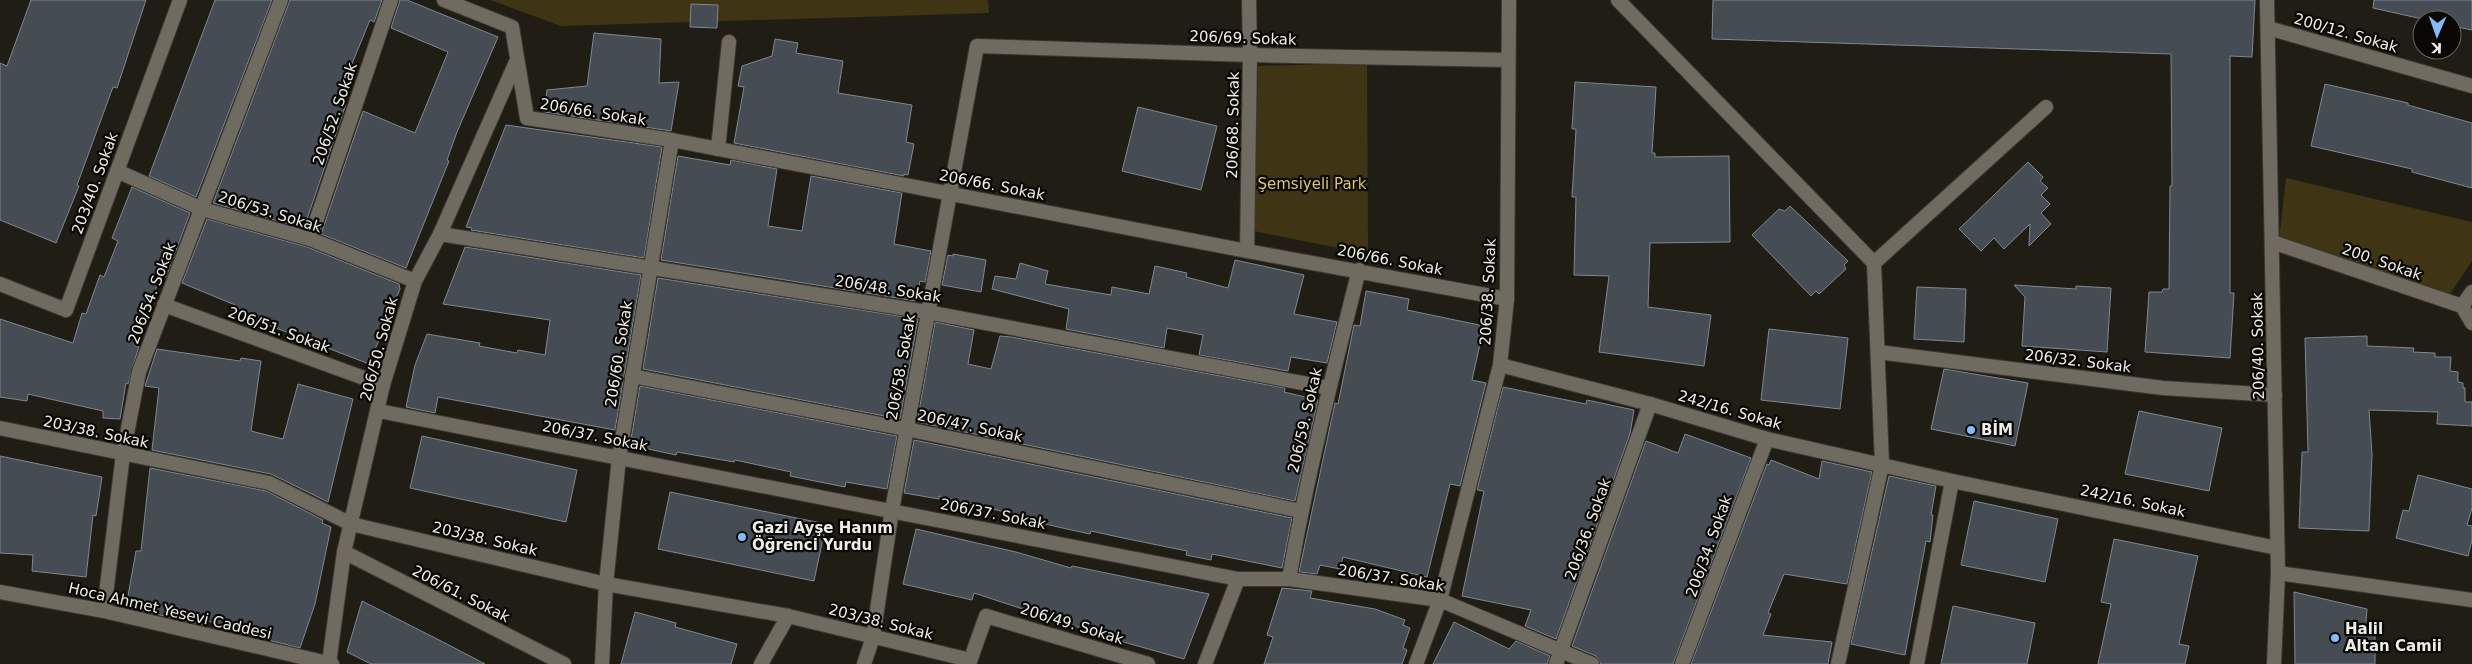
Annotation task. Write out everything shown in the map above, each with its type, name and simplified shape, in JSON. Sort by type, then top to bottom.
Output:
[{"type":"street","name":"203/40. Sokak","points":[[0,284],[66,310],[180,0]]},
{"type":"street","name":"206/54. Sokak","points":[[104,611],[123,454],[139,372],[281,0]]},
{"type":"street","name":"206/52. Sokak","points":[[310,239],[391,0]]},
{"type":"street","points":[[444,0],[512,27],[516,62]]},
{"type":"street","name":"206/68. Sokak","points":[[1246,251],[1250,55],[1249,0]]},
{"type":"street","name":"206/38. Sokak","points":[[1416,664],[1440,600],[1500,365],[1507,299],[1509,0]]},
{"type":"street","points":[[1618,0],[1874,263],[1882,465],[1838,664]]},
{"type":"street","name":"206/40. Sokak","points":[[2267,0],[2278,573],[2274,664]]},
{"type":"street","name":"200/12. Sokak","points":[[2268,28],[2472,86]]},
{"type":"street","points":[[718,149],[729,42]]},
{"type":"street","name":"206/69. Sokak","points":[[977,46],[1250,55],[1508,60]]},
{"type":"street","name":"206/58. Sokak","points":[[864,664],[874,637],[892,510],[977,46]]},
{"type":"street","name":"206/66. Sokak","points":[[516,62],[527,118],[672,140],[1246,251],[1359,270],[1507,299]]},
{"type":"street","name":"206/50. Sokak","points":[[330,663],[344,552],[379,411],[383,385],[415,281],[440,234],[516,62]]},
{"type":"street","points":[[1874,263],[2046,107]]},
{"type":"street","name":"206/60. Sokak","points":[[602,664],[606,584],[619,458],[672,140]]},
{"type":"street","name":"206/53. Sokak","points":[[117,171],[202,208],[310,239],[415,281]]},
{"type":"street","name":"206/48. Sokak","points":[[440,234],[927,312],[1329,388]]},
{"type":"street","name":"200. Sokak","points":[[2272,242],[2462,306]]},
{"type":"street","name":"206/59. Sokak","points":[[1289,579],[1300,511],[1359,270]]},
{"type":"street","points":[[2472,292],[2462,306],[2472,323]]},
{"type":"street","name":"206/51. Sokak","points":[[164,305],[383,385]]},
{"type":"street","name":"206/32. Sokak","points":[[1878,352],[2163,388],[2275,395]]},
{"type":"street","name":"242/16. Sokak","points":[[1500,365],[1650,404],[1766,439],[1952,481],[2277,548]]},
{"type":"street","name":"206/47. Sokak","points":[[632,376],[1300,511]]},
{"type":"street","name":"206/36. Sokak","points":[[1558,658],[1650,404]]},
{"type":"street","name":"206/37. Sokak","points":[[379,411],[1238,579],[1289,579],[1440,600],[1558,658],[1592,664]]},
{"type":"street","name":"203/38. Sokak","points":[[0,428],[269,483],[352,524],[606,584],[788,616],[969,662]]},
{"type":"street","name":"206/34. Sokak","points":[[1682,664],[1766,439]]},
{"type":"street","points":[[1917,664],[1952,481]]},
{"type":"street","name":"206/61. Sokak","points":[[344,552],[564,664]]},
{"type":"street","points":[[2278,573],[2472,600]]},
{"type":"street","points":[[1205,664],[1238,579]]},
{"type":"street","name":"Hoca Ahmet Yesevi Caddesi","points":[[0,592],[104,611],[287,660],[330,663]]},
{"type":"street","points":[[761,664],[788,616]]},
{"type":"street","name":"206/49. Sokak","points":[[969,662],[986,616],[1148,664]]},
{"type":"green space","points":[[490,0],[988,0],[989,13],[561,26]]},
{"type":"green space","name":"Şemsiyeli Park","points":[[1367,63],[1368,254],[1254,231],[1258,66]]},
{"type":"green space","points":[[2286,178],[2472,222],[2472,261],[2448,297],[2279,240]]},
{"type":"building","points":[[31,0],[146,0],[117,88],[113,87],[77,185],[79,186],[56,243],[0,220],[0,63],[7,66]]},
{"type":"building","points":[[215,0],[272,0],[196,197],[149,176]]},
{"type":"building","points":[[290,0],[382,0],[374,22],[370,20],[337,100],[346,104],[304,228],[213,203]]},
{"type":"building","points":[[400,0],[407,0],[498,37],[457,132],[447,160],[449,161],[406,268],[321,234],[363,111],[415,133],[448,52],[391,28]]},
{"type":"building","points":[[1713,0],[2255,0],[2252,57],[2230,56],[2230,293],[2234,293],[2230,358],[2145,352],[2149,292],[2162,292],[2163,289],[2169,289],[2170,186],[2172,186],[2171,54],[1712,39]]},
{"type":"building","points":[[2374,0],[2472,0],[2472,30],[2462,28],[2462,10],[2412,10],[2412,17],[2373,8]]},
{"type":"building","points":[[691,4],[718,5],[717,28],[690,27]]},
{"type":"building","points":[[594,33],[661,39],[659,83],[679,82],[671,131],[544,112],[547,90],[587,86]]},
{"type":"building","points":[[775,39],[798,43],[796,53],[843,61],[838,93],[912,105],[906,142],[914,144],[908,175],[904,174],[904,176],[734,143],[744,87],[738,86],[742,66],[772,56]]},
{"type":"building","points":[[1575,82],[1656,87],[1652,153],[1655,153],[1655,157],[1729,156],[1730,242],[1650,243],[1648,307],[1711,315],[1704,366],[1599,352],[1609,276],[1574,275],[1576,197],[1572,197],[1576,129],[1572,129]]},
{"type":"building","points":[[2325,84],[2408,103],[2408,105],[2472,123],[2472,188],[2412,172],[2412,169],[2311,146]]},
{"type":"building","points":[[1138,107],[1217,126],[1201,190],[1122,171]]},
{"type":"building","points":[[506,125],[662,147],[644,258],[471,230],[472,228],[466,227]]},
{"type":"building","points":[[678,156],[730,165],[731,160],[777,169],[768,226],[802,231],[811,176],[902,193],[894,244],[931,251],[925,282],[920,281],[916,301],[661,260]]},
{"type":"building","points":[[2028,162],[2043,177],[2040,181],[2048,188],[2041,195],[2050,204],[2041,213],[2051,224],[2029,246],[2030,224],[2004,249],[1994,238],[1981,251],[1959,229]]},
{"type":"building","points":[[132,187],[190,213],[166,277],[161,275],[142,324],[135,346],[139,346],[128,384],[126,383],[120,419],[103,418],[103,411],[28,394],[27,401],[0,397],[0,319],[73,343],[82,313],[86,314],[100,275],[104,277],[118,241],[112,238]]},
{"type":"building","points":[[1790,206],[1848,261],[1844,265],[1846,269],[1819,294],[1816,291],[1811,296],[1752,235],[1779,209],[1785,211]]},
{"type":"building","points":[[207,219],[307,247],[399,284],[400,289],[369,364],[232,311],[235,305],[182,283]]},
{"type":"building","points":[[465,247],[641,275],[615,430],[438,397],[435,413],[406,407],[415,365],[427,334],[480,343],[479,346],[517,353],[518,350],[545,355],[550,320],[443,304]]},
{"type":"building","points":[[953,254],[986,260],[981,292],[942,285],[948,255],[953,256]]},
{"type":"building","points":[[1235,260],[1304,275],[1294,314],[1337,322],[1327,363],[1291,357],[1288,371],[1199,355],[1203,335],[1167,328],[1164,348],[1066,329],[1069,309],[992,289],[995,276],[1016,279],[1020,263],[1048,271],[1045,284],[1111,295],[1112,287],[1149,294],[1155,266],[1187,273],[1186,277],[1228,288]]},
{"type":"building","points":[[658,278],[918,319],[900,419],[643,369]]},
{"type":"building","points":[[2014,285],[2076,289],[2076,286],[2111,288],[2107,352],[2022,346],[2025,297]]},
{"type":"building","points":[[1917,287],[1966,289],[1964,342],[1914,339]]},
{"type":"building","points":[[1366,291],[1409,299],[1407,310],[1484,326],[1472,380],[1486,383],[1460,486],[1450,484],[1427,577],[1343,557],[1340,569],[1320,565],[1317,574],[1299,572],[1335,403],[1338,404],[1354,325],[1360,326]]},
{"type":"building","points":[[935,322],[974,330],[968,364],[991,369],[1000,336],[1011,337],[1285,388],[1284,392],[1318,400],[1295,501],[917,422]]},
{"type":"building","points":[[1769,329],[1848,338],[1840,409],[1761,400]]},
{"type":"building","points":[[2367,336],[2367,346],[2414,348],[2413,352],[2435,353],[2435,357],[2451,357],[2450,371],[2458,372],[2458,382],[2463,383],[2463,388],[2465,388],[2465,402],[2472,402],[2472,426],[2437,424],[2438,412],[2369,410],[2372,454],[2369,531],[2299,528],[2302,452],[2308,452],[2305,338]]},
{"type":"building","points":[[157,349],[240,361],[241,358],[261,361],[251,431],[283,439],[298,384],[353,399],[328,502],[271,474],[152,450],[159,388],[145,386]]},
{"type":"building","points":[[1944,369],[2028,383],[2015,446],[1931,429]]},
{"type":"building","points":[[640,386],[897,436],[887,489],[846,482],[845,487],[790,476],[791,472],[735,460],[734,462],[677,452],[676,455],[630,445]]},
{"type":"building","points":[[1503,387],[1586,404],[1587,400],[1634,410],[1630,434],[1556,639],[1525,626],[1531,610],[1462,596],[1484,491],[1477,490]]},
{"type":"building","points":[[2139,411],[2222,428],[2209,491],[2125,474]]},
{"type":"building","points":[[1685,434],[1751,458],[1673,664],[1601,664],[1596,656],[1572,646],[1646,441],[1678,453]]},
{"type":"building","points":[[422,436],[577,470],[566,522],[410,488]]},
{"type":"building","points":[[914,440],[1292,518],[1282,568],[1212,554],[1211,560],[1186,555],[1187,551],[1091,531],[1090,534],[1058,527],[1029,520],[1030,518],[939,496],[939,499],[904,493]]},
{"type":"building","points":[[0,456],[102,477],[96,516],[93,515],[86,577],[32,571],[33,555],[0,553]]},
{"type":"building","points":[[1771,460],[1819,479],[1822,461],[1872,472],[1847,584],[1784,574],[1768,613],[1771,614],[1763,635],[1832,642],[1828,664],[1691,664],[1767,464],[1769,465]]},
{"type":"building","points":[[150,468],[266,491],[323,520],[322,523],[331,527],[315,604],[300,648],[256,637],[208,621],[207,626],[126,607],[136,551],[141,551]]},
{"type":"building","points":[[2418,475],[2472,489],[2472,508],[2467,525],[2472,526],[2472,540],[2468,556],[2396,538],[2403,510],[2409,511]]},
{"type":"building","points":[[1889,476],[1936,486],[1931,515],[1933,515],[1930,542],[1926,541],[1905,655],[1851,644]]},
{"type":"building","name":"Gazi Ayşe Hanım Öğrenci Yurdu","points":[[670,492],[826,524],[814,581],[658,549]]},
{"type":"building","points":[[1974,501],[2058,519],[2045,582],[1961,565]]},
{"type":"building","points":[[916,529],[1016,552],[1071,568],[1072,566],[1209,594],[1184,659],[1120,641],[974,593],[972,600],[903,584]]},
{"type":"building","points":[[2114,539],[2198,556],[2179,644],[2189,646],[2185,664],[2098,664],[2111,604],[2101,602]]},
{"type":"building","points":[[1282,588],[1312,591],[1310,598],[1375,609],[1405,620],[1403,625],[1410,628],[1403,648],[1407,650],[1402,664],[1264,664],[1273,637],[1267,635]]},
{"type":"building","name":"Halil Altan Camii","points":[[2294,592],[2367,609],[2366,621],[2375,622],[2375,664],[2295,664]]},
{"type":"building","points":[[362,601],[485,664],[371,664],[347,652]]},
{"type":"building","points":[[1953,606],[2035,623],[2027,664],[1941,664]]},
{"type":"building","points":[[635,612],[676,623],[675,627],[737,644],[731,664],[621,664]]},
{"type":"building","points":[[1454,622],[1509,649],[1516,641],[1550,656],[1547,664],[1433,664]]},
{"type":"place","name":"BİM","points":[[1971,430]]},
{"type":"place","name":"Gazi Ayşe Hanım Öğrenci Yurdu","points":[[742,537]]},
{"type":"place","name":"Halil Altan Camii","points":[[2335,638]]}]
